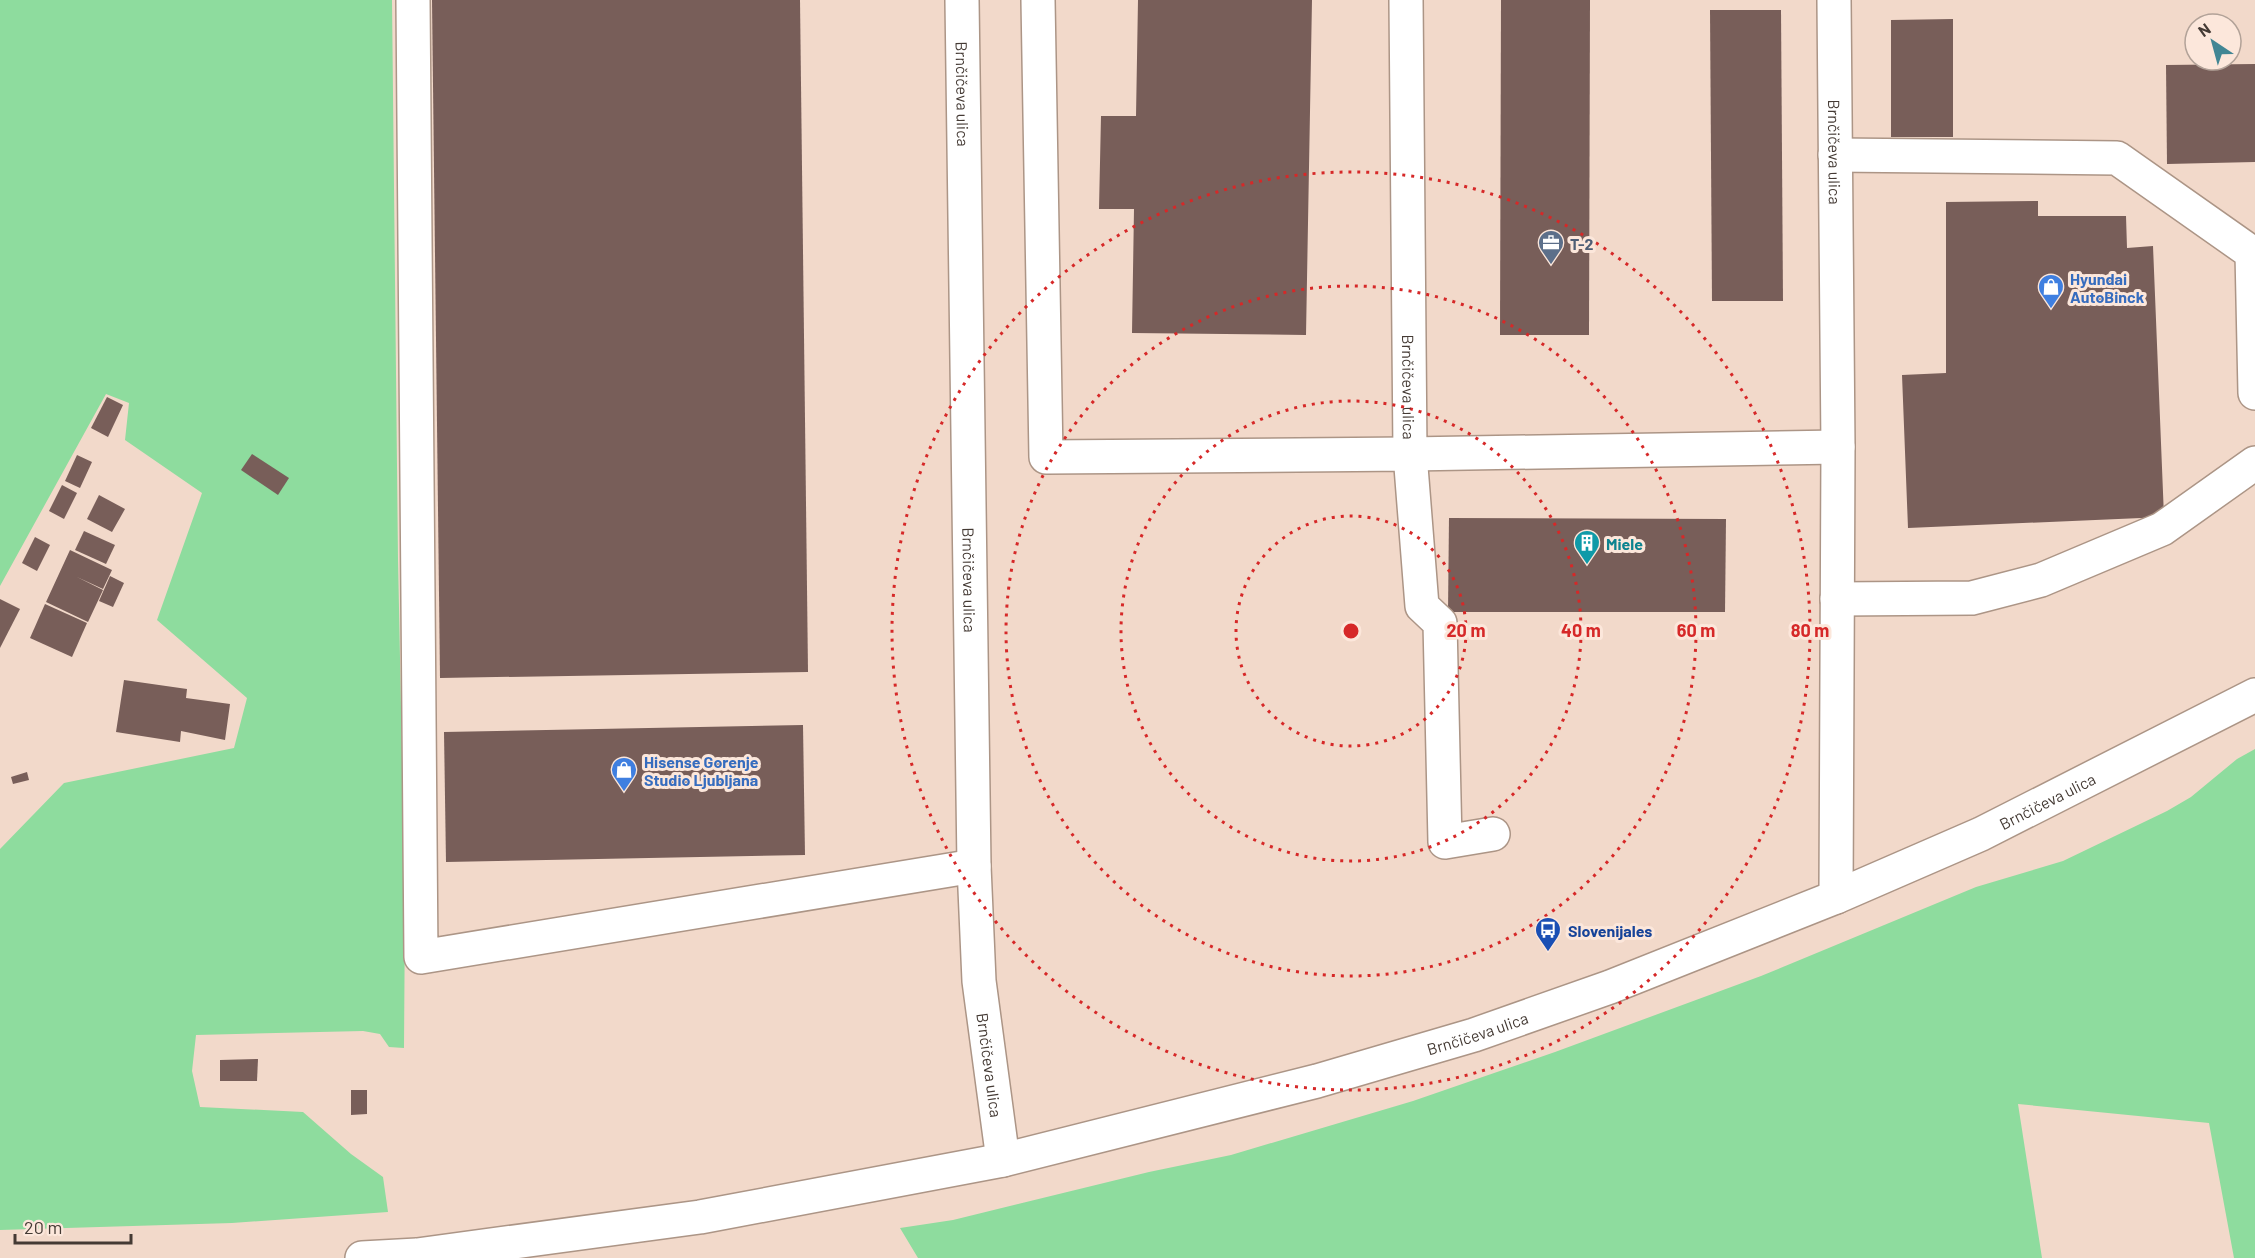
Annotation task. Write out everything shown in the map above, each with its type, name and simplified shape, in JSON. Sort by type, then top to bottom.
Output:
[{"type":"street","points":[[413,0],[420,957],[974,866]]},
{"type":"street","name":"Brnčičeva ulica","points":[[962,0],[974,866],[979,981],[1004,1160]]},
{"type":"street","points":[[1038,0],[1046,457],[1410,454],[1422,606],[1440,623],[1446,842],[1493,834]]},
{"type":"street","name":"Brnčičeva ulica","points":[[1406,0],[1410,454],[1838,447]]},
{"type":"street","name":"Brnčičeva ulica","points":[[1834,0],[1838,447],[1836,897]]},
{"type":"street","points":[[1835,155],[2117,158],[2252,253],[2255,393]]},
{"type":"street","points":[[1837,599],[1972,598],[2041,580],[2162,529],[2255,463]]},
{"type":"street","name":"Brnčičeva ulica","points":[[362,1258],[417,1255],[700,1217],[1004,1160],[1317,1081],[1474,1035],[1610,987],[1836,897],[1981,834],[2255,695]]},
{"type":"green space","points":[[0,0],[392,0],[398,559],[405,905],[404,1048],[389,1047],[380,1034],[363,1031],[196,1035],[192,1071],[200,1107],[303,1112],[351,1154],[383,1177],[388,1212],[232,1223],[0,1230],[0,849],[64,783],[234,748],[247,698],[157,620],[202,493],[125,440],[129,403],[106,394],[0,586]]},
{"type":"green space","points":[[2255,749],[2255,1258],[2234,1258],[2209,1123],[2018,1104],[2042,1258],[918,1258],[900,1228],[953,1220],[1149,1172],[1231,1155],[1413,1101],[1555,1052],[1761,976],[1976,887],[2063,861],[2191,797],[2237,759]]},
{"type":"building","points":[[432,0],[800,0],[808,672],[440,678]]},
{"type":"building","points":[[1138,0],[1312,0],[1306,335],[1132,333],[1134,209],[1099,209],[1101,116],[1136,116]]},
{"type":"building","points":[[1501,0],[1590,0],[1589,335],[1500,335]]},
{"type":"building","points":[[1710,10],[1781,10],[1783,301],[1712,301]]},
{"type":"building","points":[[1953,19],[1953,137],[1891,137],[1891,20]]},
{"type":"building","points":[[2243,64],[2255,64],[2255,162],[2167,164],[2166,65],[2183,65],[2183,72],[2243,72]]},
{"type":"building","name":"Hyundai AutoBinck","points":[[2038,201],[2038,216],[2126,216],[2127,248],[2153,246],[2164,517],[1908,528],[1902,375],[1946,373],[1946,202]]},
{"type":"building","points":[[107,397],[123,405],[108,437],[91,428]]},
{"type":"building","points":[[252,454],[289,478],[278,495],[241,470]]},
{"type":"building","points":[[77,455],[92,462],[80,488],[65,481]]},
{"type":"building","points":[[62,485],[77,493],[64,519],[49,511]]},
{"type":"building","points":[[99,495],[125,509],[112,532],[87,519]]},
{"type":"building","name":"Miele","points":[[1449,518],[1726,519],[1725,612],[1448,612]]},
{"type":"building","points":[[84,531],[115,545],[106,564],[75,550]]},
{"type":"building","points":[[35,537],[50,545],[37,571],[22,563]]},
{"type":"building","points":[[70,550],[112,570],[103,589],[77,577],[103,590],[88,622],[46,602]]},
{"type":"building","points":[[110,576],[124,583],[113,607],[99,601]]},
{"type":"building","points":[[0,599],[20,609],[0,648]]},
{"type":"building","points":[[45,604],[87,623],[72,657],[30,638]]},
{"type":"building","points":[[124,680],[187,689],[186,698],[230,704],[225,740],[181,731],[180,742],[116,732]]},
{"type":"building","name":"Hisense Gorenje Studio Ljubljana","points":[[803,725],[805,855],[446,862],[444,732]]},
{"type":"building","points":[[27,772],[29,780],[13,784],[11,777]]},
{"type":"building","points":[[258,1059],[257,1081],[220,1081],[220,1060]]},
{"type":"building","points":[[351,1090],[367,1090],[367,1114],[351,1115]]},
{"type":"place","name":"T-2","points":[[1551,266]]},
{"type":"place","name":"Hyundai AutoBinck","points":[[2051,310]]},
{"type":"place","name":"Miele","points":[[1587,566]]},
{"type":"place","name":"Hisense Gorenje Studio Ljubljana","points":[[624,793]]},
{"type":"place","name":"Slovenijales","points":[[1548,953]]}]
